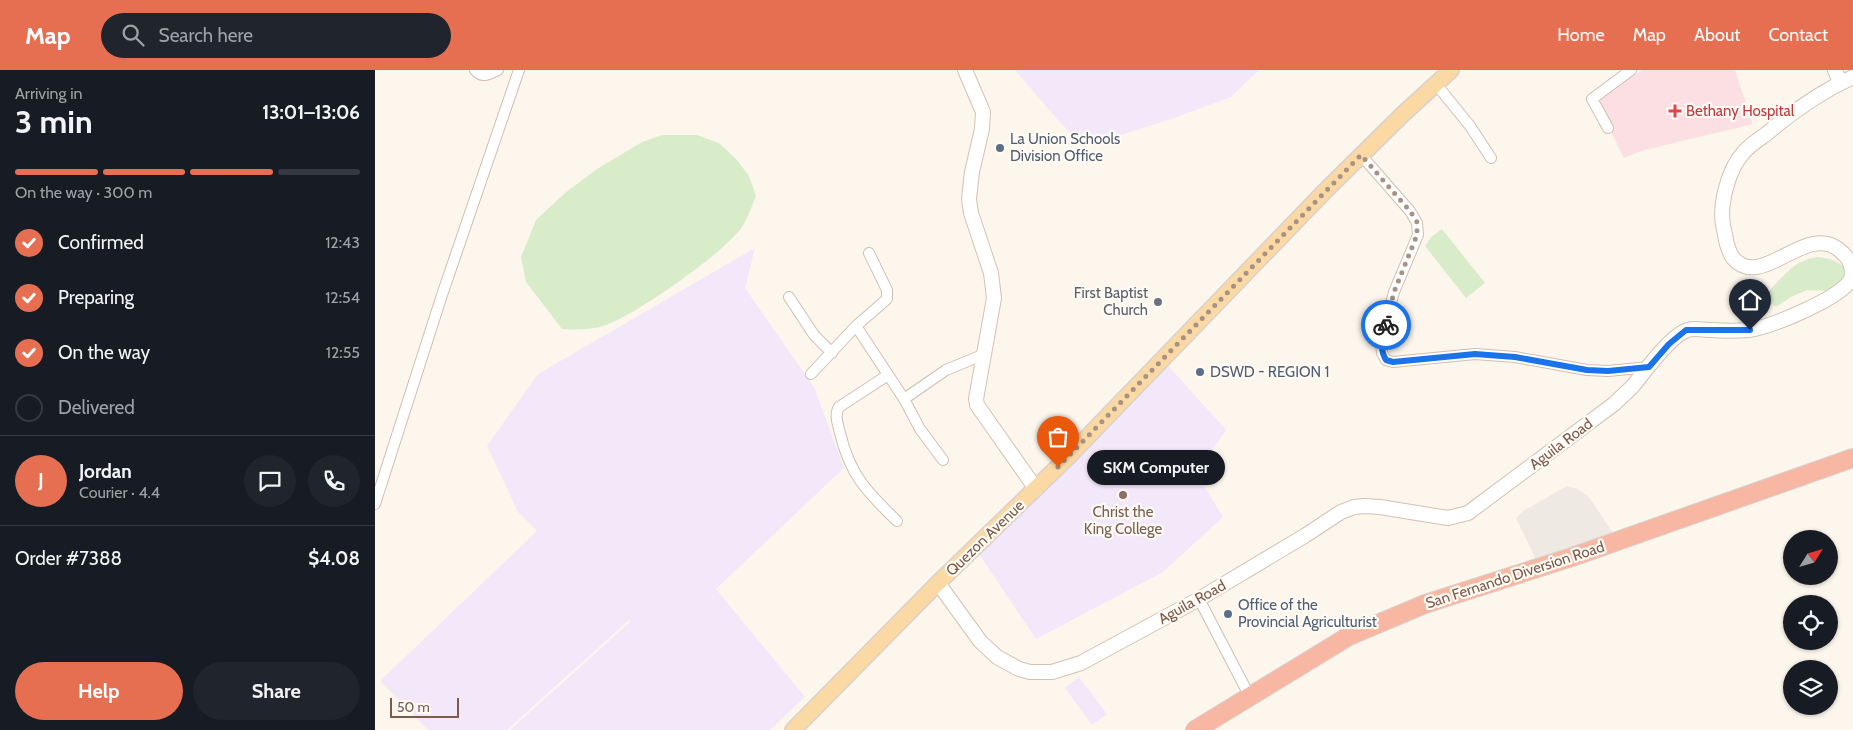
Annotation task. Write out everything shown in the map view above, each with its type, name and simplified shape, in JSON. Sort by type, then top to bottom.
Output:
[{"type":"highway","name":"San Fernando Diversion Road","points":[[1195,730],[1349,636],[1425,604],[1571,557],[1853,458]]},
{"type":"main road","name":"Quezon Avenue","points":[[793,730],[939,583],[1036,489],[1361,155],[1451,70]]},
{"type":"street","points":[[475,70],[479,75],[484,76],[498,70]]},
{"type":"street","points":[[375,504],[442,295],[519,70]]},
{"type":"street","points":[[965,70],[983,112],[983,129],[972,172],[969,199],[971,213],[991,272],[994,298],[976,399],[977,405],[1036,489]]},
{"type":"street","points":[[1608,128],[1592,99],[1631,70]]},
{"type":"street","name":"Aguila Road","points":[[939,583],[989,651],[1006,664],[1031,672],[1052,672],[1081,663],[1199,599],[1341,512],[1354,507],[1380,507],[1448,518],[1468,513],[1614,404],[1669,344],[1686,330],[1750,330],[1771,324],[1832,296],[1843,289],[1851,280],[1852,270],[1849,261],[1836,248],[1826,243],[1806,246],[1790,252],[1769,264],[1753,267],[1744,266],[1730,253],[1721,218],[1723,197],[1732,173],[1744,152],[1809,100],[1843,76]]},
{"type":"street","points":[[1436,84],[1470,126],[1491,158]]},
{"type":"street","points":[[1361,155],[1410,211],[1417,222],[1417,235],[1394,292],[1381,342],[1382,353],[1386,360],[1393,362],[1475,354],[1515,357],[1587,370],[1608,371],[1649,367]]},
{"type":"street","points":[[811,374],[856,326],[886,301],[888,297],[869,253]]},
{"type":"street","points":[[789,297],[814,335],[831,353]]},
{"type":"street","points":[[856,326],[888,374],[920,429],[943,460]]},
{"type":"street","points":[[904,400],[946,370],[985,354]]},
{"type":"street","points":[[888,374],[839,407],[836,416],[845,454],[857,476],[866,490],[897,521]]},
{"type":"street","points":[[1199,599],[1251,697]]},
{"type":"shaded area","points":[[1015,70],[1259,70],[1231,97],[1174,118],[1084,147]]},
{"type":"shaded area","name":"Bethany Hospital","points":[[1642,70],[1735,70],[1753,124],[1641,151],[1624,158],[1595,99]]},
{"type":"shaded area","points":[[755,248],[745,288],[814,387],[844,468],[716,589],[805,697],[770,730],[510,730],[630,622],[629,620],[507,730],[428,730],[380,681],[537,531],[518,512],[487,446],[538,374]]},
{"type":"shaded area","name":"Christ the King College","points":[[1165,362],[1226,430],[1196,473],[1223,517],[1163,572],[1036,639],[979,554]]},
{"type":"shaded area","points":[[1567,486],[1578,489],[1589,497],[1613,533],[1537,561],[1516,518],[1523,511]]},
{"type":"shaded area","points":[[1079,677],[1107,714],[1092,725],[1065,688]]},
{"type":"green space","points":[[662,135],[697,135],[719,143],[737,160],[749,176],[756,196],[746,221],[735,236],[700,266],[657,297],[635,310],[603,326],[562,329],[526,282],[521,257],[536,220],[565,193],[597,169],[642,142]]},
{"type":"green space","points":[[1442,229],[1485,283],[1466,298],[1425,246],[1431,237]]},
{"type":"green space","points":[[1817,257],[1838,262],[1848,271],[1847,278],[1830,291],[1807,290],[1791,297],[1776,307],[1771,303],[1768,292],[1784,275],[1802,261]]},
{"type":"way so far","points":[[1058,467],[1361,155],[1410,211],[1417,222],[1417,235],[1394,292],[1386,325]]},
{"type":"place","name":"Bethany Hospital","points":[[1675,111]]},
{"type":"place","name":"La Union Schools Division Office","points":[[1000,148]]},
{"type":"place","name":"First Baptist Church","points":[[1158,302]]},
{"type":"place","name":"DSWD - REGION 1","points":[[1200,372]]},
{"type":"place","name":"SKM Computer","points":[[1058,467]]},
{"type":"place","name":"Christ the King College","points":[[1123,495]]},
{"type":"place","name":"Office of the Provincial Agriculturist","points":[[1228,614]]},
{"type":"route","points":[[1386,325],[1381,342],[1382,353],[1386,360],[1393,362],[1475,354],[1515,357],[1587,370],[1608,371],[1649,367],[1669,344],[1686,330],[1750,330]]}]
